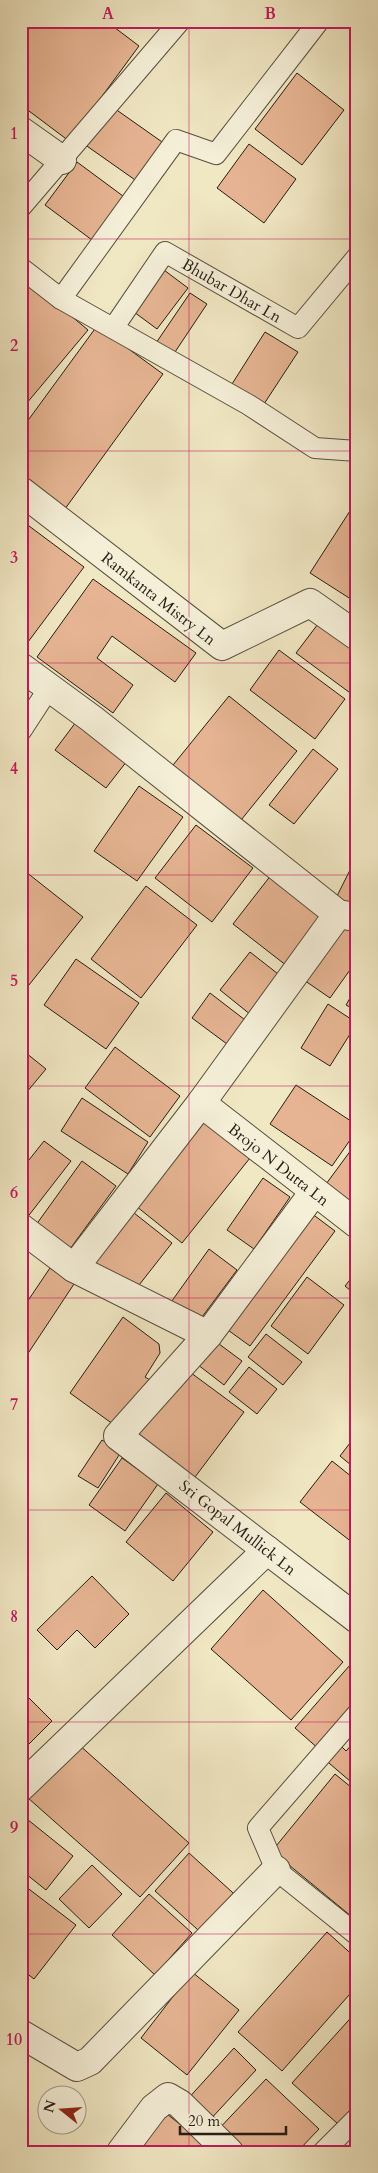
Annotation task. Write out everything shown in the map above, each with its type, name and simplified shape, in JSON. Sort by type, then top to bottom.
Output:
[{"type":"street","points":[[21,131],[62,160]]},
{"type":"street","name":"Ramkanta Mistry Ln","points":[[21,491],[222,646],[310,603],[357,636]]},
{"type":"street","points":[[21,667],[92,718],[348,916],[74,1268]]},
{"type":"street","name":"Brojo N Dutta Ln","points":[[201,1103],[357,1224]]},
{"type":"street","points":[[21,1228],[74,1268],[208,1335],[314,1192]]},
{"type":"street","name":"Sri Gopal Mullick Ln","points":[[208,1335],[118,1436],[267,1550],[353,1608]]},
{"type":"street","points":[[21,1787],[267,1550]]},
{"type":"street","points":[[21,2034],[77,2067],[90,2060],[276,1870]]},
{"type":"street","points":[[121,2152],[154,2108],[168,2097],[180,2104],[228,2152]]},
{"type":"lane","points":[[21,207],[180,21]]},
{"type":"lane","points":[[61,299],[176,140],[216,154],[319,21]]},
{"type":"lane","name":"Bhubar Dhar Ln","points":[[114,327],[165,252],[298,328],[357,257]]},
{"type":"lane","points":[[21,268],[61,299],[114,327],[249,405],[315,448],[357,451]]},
{"type":"lane","points":[[21,731],[49,688]]},
{"type":"lane","points":[[357,1714],[258,1828],[276,1870],[357,1935]]},
{"type":"lane","points":[[323,2152],[357,2118]]},
{"type":"building","points":[[21,21],[106,21],[139,46],[69,141],[21,105]]},
{"type":"building","points":[[297,73],[344,110],[302,165],[255,129]]},
{"type":"building","points":[[111,106],[165,144],[138,182],[84,144]]},
{"type":"building","points":[[249,144],[296,179],[264,223],[217,188]]},
{"type":"building","points":[[77,162],[127,199],[96,243],[45,205]]},
{"type":"building","points":[[164,270],[188,288],[157,329],[134,312]]},
{"type":"building","points":[[21,274],[88,330],[21,410]]},
{"type":"building","points":[[190,293],[207,304],[173,355],[156,343]]},
{"type":"building","points":[[97,326],[163,374],[62,513],[21,484],[21,430]]},
{"type":"building","points":[[265,332],[298,352],[264,404],[232,384]]},
{"type":"building","points":[[357,500],[357,603],[310,573]]},
{"type":"building","points":[[21,520],[84,567],[25,646],[21,643]]},
{"type":"building","points":[[93,579],[196,653],[175,682],[112,636],[97,658],[133,685],[113,713],[37,657]]},
{"type":"building","points":[[321,620],[357,646],[357,698],[296,653]]},
{"type":"building","points":[[279,650],[345,699],[315,739],[250,690]]},
{"type":"building","points":[[229,696],[297,751],[237,825],[169,770]]},
{"type":"building","points":[[76,722],[127,761],[106,788],[55,750]]},
{"type":"building","points":[[313,749],[338,769],[294,824],[269,805]]},
{"type":"building","points":[[139,786],[183,817],[137,881],[94,851]]},
{"type":"building","points":[[196,825],[253,868],[212,922],[155,878]]},
{"type":"building","points":[[21,868],[83,917],[21,995]]},
{"type":"building","points":[[275,870],[329,912],[287,966],[233,924]]},
{"type":"building","points":[[350,870],[357,874],[357,912],[335,900]]},
{"type":"building","points":[[146,886],[197,925],[141,998],[91,959]]},
{"type":"building","points":[[340,922],[357,933],[357,960],[330,998],[301,978]]},
{"type":"building","points":[[250,952],[287,981],[256,1019],[220,990]]},
{"type":"building","points":[[76,959],[139,1003],[106,1049],[44,1005]]},
{"type":"building","points":[[357,986],[357,1011],[346,1005]]},
{"type":"building","points":[[210,993],[249,1023],[231,1047],[192,1018]]},
{"type":"building","points":[[328,1004],[357,1023],[330,1066],[301,1048]]},
{"type":"building","points":[[115,1047],[180,1096],[150,1137],[85,1088]]},
{"type":"building","points":[[21,1049],[46,1069],[21,1099]]},
{"type":"building","points":[[296,1085],[357,1125],[357,1130],[332,1166],[270,1124]]},
{"type":"building","points":[[82,1098],[148,1142],[128,1174],[61,1131]]},
{"type":"building","points":[[199,1117],[250,1158],[182,1243],[131,1202]]},
{"type":"building","points":[[44,1141],[71,1161],[26,1219],[21,1215],[21,1170]]},
{"type":"building","points":[[357,1142],[357,1207],[326,1184]]},
{"type":"building","points":[[82,1161],[116,1186],[67,1253],[33,1229]]},
{"type":"building","points":[[263,1178],[290,1197],[254,1249],[227,1230]]},
{"type":"building","points":[[129,1209],[172,1243],[132,1294],[89,1260]]},
{"type":"building","points":[[307,1210],[335,1231],[250,1346],[221,1325]]},
{"type":"building","points":[[209,1249],[237,1270],[196,1325],[169,1305]]},
{"type":"building","points":[[50,1268],[74,1284],[23,1361],[21,1359],[21,1311]]},
{"type":"building","points":[[357,1271],[357,1296],[345,1286]]},
{"type":"building","points":[[307,1277],[344,1305],[308,1354],[271,1326]]},
{"type":"building","points":[[123,1317],[159,1344],[160,1353],[145,1377],[150,1380],[117,1427],[70,1393]]},
{"type":"building","points":[[266,1334],[302,1362],[283,1385],[248,1357]]},
{"type":"building","points":[[211,1338],[242,1361],[224,1385],[193,1361]]},
{"type":"building","points":[[183,1367],[244,1412],[192,1481],[132,1436]]},
{"type":"building","points":[[249,1367],[277,1389],[257,1414],[229,1392]]},
{"type":"building","points":[[357,1434],[357,1470],[340,1456]]},
{"type":"building","points":[[102,1440],[121,1452],[98,1488],[78,1476]]},
{"type":"building","points":[[122,1458],[158,1484],[125,1531],[89,1505]]},
{"type":"building","points":[[332,1461],[357,1481],[357,1546],[300,1502]]},
{"type":"building","points":[[166,1493],[213,1532],[173,1581],[126,1542]]},
{"type":"building","points":[[92,1576],[129,1614],[95,1648],[77,1630],[57,1650],[37,1630]]},
{"type":"building","points":[[263,1590],[343,1662],[291,1720],[211,1649]]},
{"type":"building","points":[[357,1657],[357,1708],[320,1750],[295,1728]]},
{"type":"building","points":[[21,1690],[52,1721],[21,1752]]},
{"type":"building","points":[[357,1739],[357,1787],[323,1758],[337,1742],[346,1751]]},
{"type":"building","points":[[77,1743],[189,1843],[140,1897],[28,1798]]},
{"type":"building","points":[[335,1774],[357,1792],[357,1921],[272,1851]]},
{"type":"building","points":[[22,1815],[73,1856],[46,1890],[21,1870]]},
{"type":"building","points":[[189,1853],[242,1901],[208,1939],[155,1891]]},
{"type":"building","points":[[92,1865],[122,1894],[89,1928],[59,1899]]},
{"type":"building","points":[[21,1883],[76,1925],[34,1979],[21,1969]]},
{"type":"building","points":[[149,1894],[192,1933],[155,1975],[112,1935]]},
{"type":"building","points":[[327,1932],[357,1959],[357,1986],[282,2071],[238,2032]]},
{"type":"building","points":[[192,1972],[239,2010],[187,2075],[141,2038]]},
{"type":"building","points":[[357,2011],[357,2103],[338,2124],[292,2083]]},
{"type":"building","points":[[234,2048],[256,2070],[208,2122],[185,2102]]},
{"type":"building","points":[[266,2079],[319,2129],[297,2152],[232,2152],[214,2134]]},
{"type":"building","points":[[167,2114],[206,2145],[200,2152],[137,2152]]},
{"type":"building","points":[[357,2139],[357,2152],[344,2152]]}]
